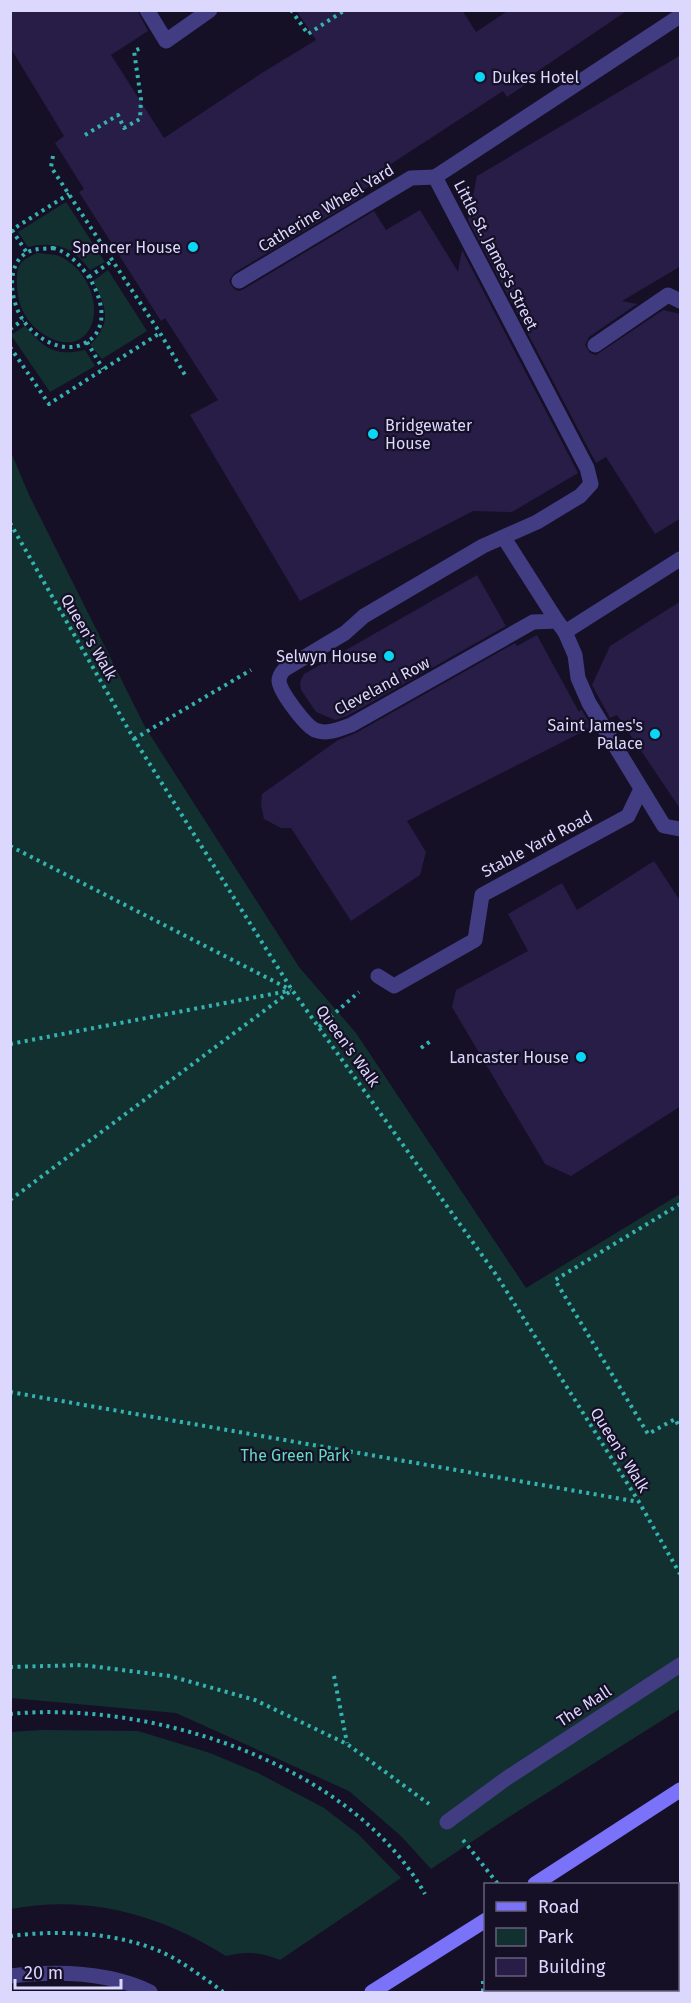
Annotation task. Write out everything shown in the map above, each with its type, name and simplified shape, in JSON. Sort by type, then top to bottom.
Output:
[{"type":"street","points":[[147,10],[166,41],[210,10]]},
{"type":"street","name":"Little St. James's Street","points":[[591,484],[587,468],[435,177],[681,16]]},
{"type":"street","name":"Catherine Wheel Yard","points":[[239,281],[411,178],[435,177]]},
{"type":"street","points":[[595,345],[668,296],[681,300]]},
{"type":"street","name":"Cleveland Row","points":[[591,484],[580,496],[537,522],[483,546],[364,616],[345,633],[291,664],[281,673],[279,680],[281,689],[304,722],[313,729],[323,732],[333,732],[351,725],[533,621],[561,627],[681,559]]},
{"type":"street","points":[[504,538],[561,627],[575,656],[578,678],[589,703],[641,789],[664,826],[681,829]]},
{"type":"street","name":"Stable Yard Road","points":[[378,976],[394,986],[475,940],[482,895],[628,816],[641,789]]},
{"type":"street","name":"The Mall","points":[[442,1816],[507,1778],[681,1665]]},
{"type":"street","points":[[537,1883],[681,1790]]},
{"type":"street","points":[[372,1992],[484,1921]]},
{"type":"street","points":[[10,1976],[58,1973],[100,1978],[150,1992]]},
{"type":"path","points":[[291,10],[308,34],[345,10]]},
{"type":"path","points":[[85,135],[118,115],[124,128],[140,119],[141,99],[134,51],[162,35]]},
{"type":"path","points":[[53,156],[51,167],[185,375]]},
{"type":"path","points":[[27,253],[11,230],[69,194]]},
{"type":"path","points":[[53,248],[64,251],[77,261],[89,277],[102,310],[96,335],[87,342],[76,347],[51,344],[23,320],[15,301],[12,285],[17,263],[27,253],[53,248]]},
{"type":"path","points":[[89,277],[112,261]]},
{"type":"path","points":[[10,329],[23,320]]},
{"type":"path","points":[[10,347],[49,404],[160,333]]},
{"type":"path","points":[[87,342],[104,369]]},
{"type":"path","name":"Queen's Walk","points":[[10,523],[134,739],[292,990],[497,1276],[639,1502],[681,1574]]},
{"type":"path","points":[[134,739],[251,670]]},
{"type":"path","points":[[10,846],[292,990]]},
{"type":"path","points":[[319,1027],[378,976]]},
{"type":"path","points":[[10,1044],[292,990]]},
{"type":"path","points":[[10,1200],[292,990]]},
{"type":"path","points":[[421,1048],[432,1040]]},
{"type":"path","points":[[681,1204],[555,1280],[648,1434],[675,1419],[681,1428]]},
{"type":"path","points":[[10,1392],[639,1502]]},
{"type":"path","points":[[10,1667],[82,1665],[170,1676],[255,1700],[347,1744],[408,1787],[442,1816]]},
{"type":"path","points":[[334,1676],[347,1744]]},
{"type":"path","points":[[10,1714],[40,1711],[114,1715],[184,1730],[221,1741],[273,1763],[329,1794],[376,1829],[419,1882],[425,1894]]},
{"type":"path","points":[[471,1851],[497,1883]]},
{"type":"path","points":[[10,1936],[99,1935],[131,1941],[159,1950],[223,1992]]},
{"type":"path","points":[[483,1981],[483,1992]]},
{"type":"green space","points":[[66,202],[105,262],[90,270],[77,256],[63,248],[47,245],[28,247],[18,232]]},
{"type":"green space","points":[[37,253],[56,255],[66,260],[83,276],[89,286],[93,297],[93,320],[89,330],[82,338],[74,342],[64,342],[46,336],[30,323],[23,311],[17,290],[18,268],[24,260]]},
{"type":"green space","points":[[108,270],[147,331],[102,359],[90,345],[102,329],[105,314],[93,281]]},
{"type":"green space","points":[[25,326],[38,340],[51,349],[65,352],[85,350],[95,366],[50,392],[11,335]]},
{"type":"green space","name":"The Green Park","points":[[11,452],[29,495],[145,727],[299,967],[356,1033],[526,1288],[680,1194],[680,1709],[431,1869],[401,1836],[349,1791],[176,1713],[11,1698]]},
{"type":"green space","points":[[138,1731],[210,1753],[258,1773],[324,1808],[358,1834],[401,1878],[280,1960],[253,1953],[226,1956],[176,1929],[150,1919],[96,1906],[39,1905],[11,1909],[11,1732]]},
{"type":"building","points":[[10,10],[137,10],[148,31],[111,55],[164,138],[316,40],[296,10],[462,10],[476,32],[509,10],[628,10],[532,75],[534,79],[507,97],[503,91],[391,164],[394,170],[362,191],[364,195],[234,273],[229,281],[234,289],[239,291],[244,289],[374,211],[386,230],[420,210],[458,272],[462,250],[578,473],[512,512],[473,511],[300,601],[190,415],[218,400],[165,318],[161,321],[79,192],[84,189],[55,143],[64,136],[10,47]]},
{"type":"building","points":[[681,55],[681,266],[622,301],[637,304],[589,337],[585,345],[590,353],[596,355],[663,310],[681,314],[681,518],[655,534],[606,457],[596,463],[468,220],[477,176]]},
{"type":"building","name":"Selwyn House","points":[[477,575],[506,626],[347,716],[335,720],[316,712],[301,690],[300,682],[304,674]]},
{"type":"building","name":"Saint James's Palace","points":[[681,601],[681,810],[617,715],[610,718],[592,685],[610,646]]},
{"type":"building","points":[[537,635],[579,712],[581,709],[592,727],[407,821],[426,852],[420,875],[351,921],[291,828],[281,828],[264,819],[261,806],[262,794],[338,740],[356,733],[515,643],[517,646]]},
{"type":"building","name":"Lancaster House","points":[[654,861],[681,902],[681,1106],[571,1176],[545,1164],[452,1007],[456,990],[528,951],[508,914],[562,883],[577,910]]},
{"type":"place","name":"Dukes Hotel","points":[[480,77]]},
{"type":"place","name":"Spencer House","points":[[193,247]]},
{"type":"place","name":"Bridgewater House","points":[[373,434]]},
{"type":"place","name":"Selwyn House","points":[[389,656]]},
{"type":"place","name":"Saint James's Palace","points":[[655,734]]},
{"type":"place","name":"Lancaster House","points":[[581,1057]]}]
